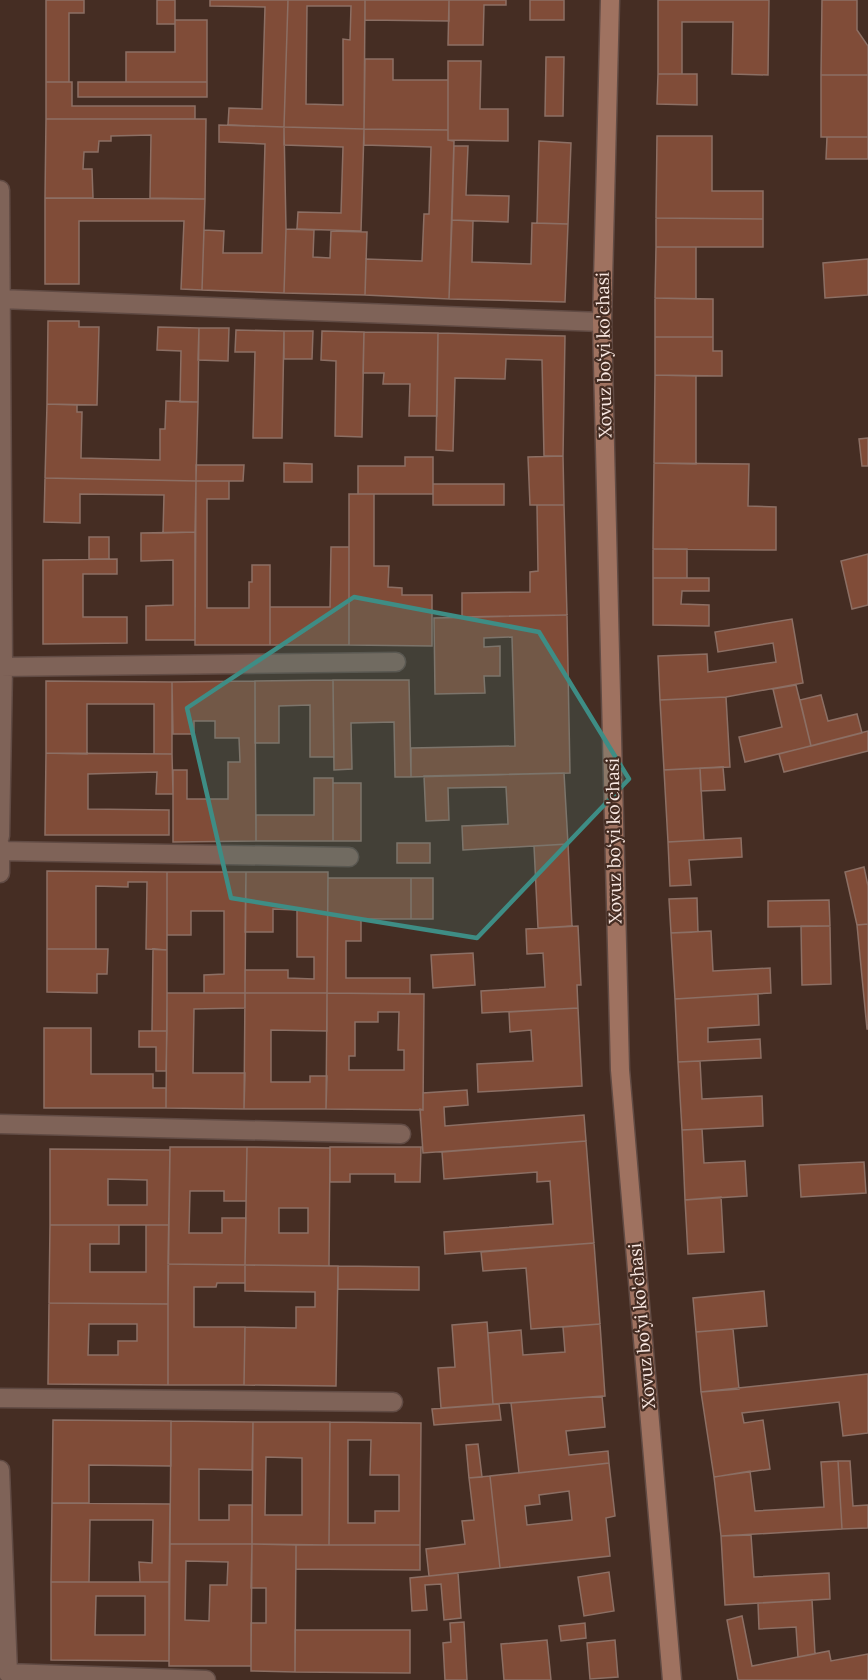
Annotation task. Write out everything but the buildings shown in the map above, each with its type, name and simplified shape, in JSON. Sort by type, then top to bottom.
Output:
[{"type":"main road","name":"Xovuz bo‘yi ko'chasi","points":[[610,0],[602,322],[620,1071],[672,1680]]},
{"type":"street","points":[[0,190],[2,667],[0,836]]},
{"type":"street","points":[[0,299],[602,322]]},
{"type":"street","points":[[2,667],[396,662]]},
{"type":"street","points":[[0,845],[0,873]]},
{"type":"street","points":[[0,851],[349,857]]},
{"type":"street","points":[[0,1124],[401,1134]]},
{"type":"street","points":[[0,1398],[393,1402]]},
{"type":"street","points":[[0,1470],[8,1673],[206,1680]]},
{"type":"highlighted area","points":[[354,597],[539,632],[629,779],[477,938],[231,898],[187,708]]}]
